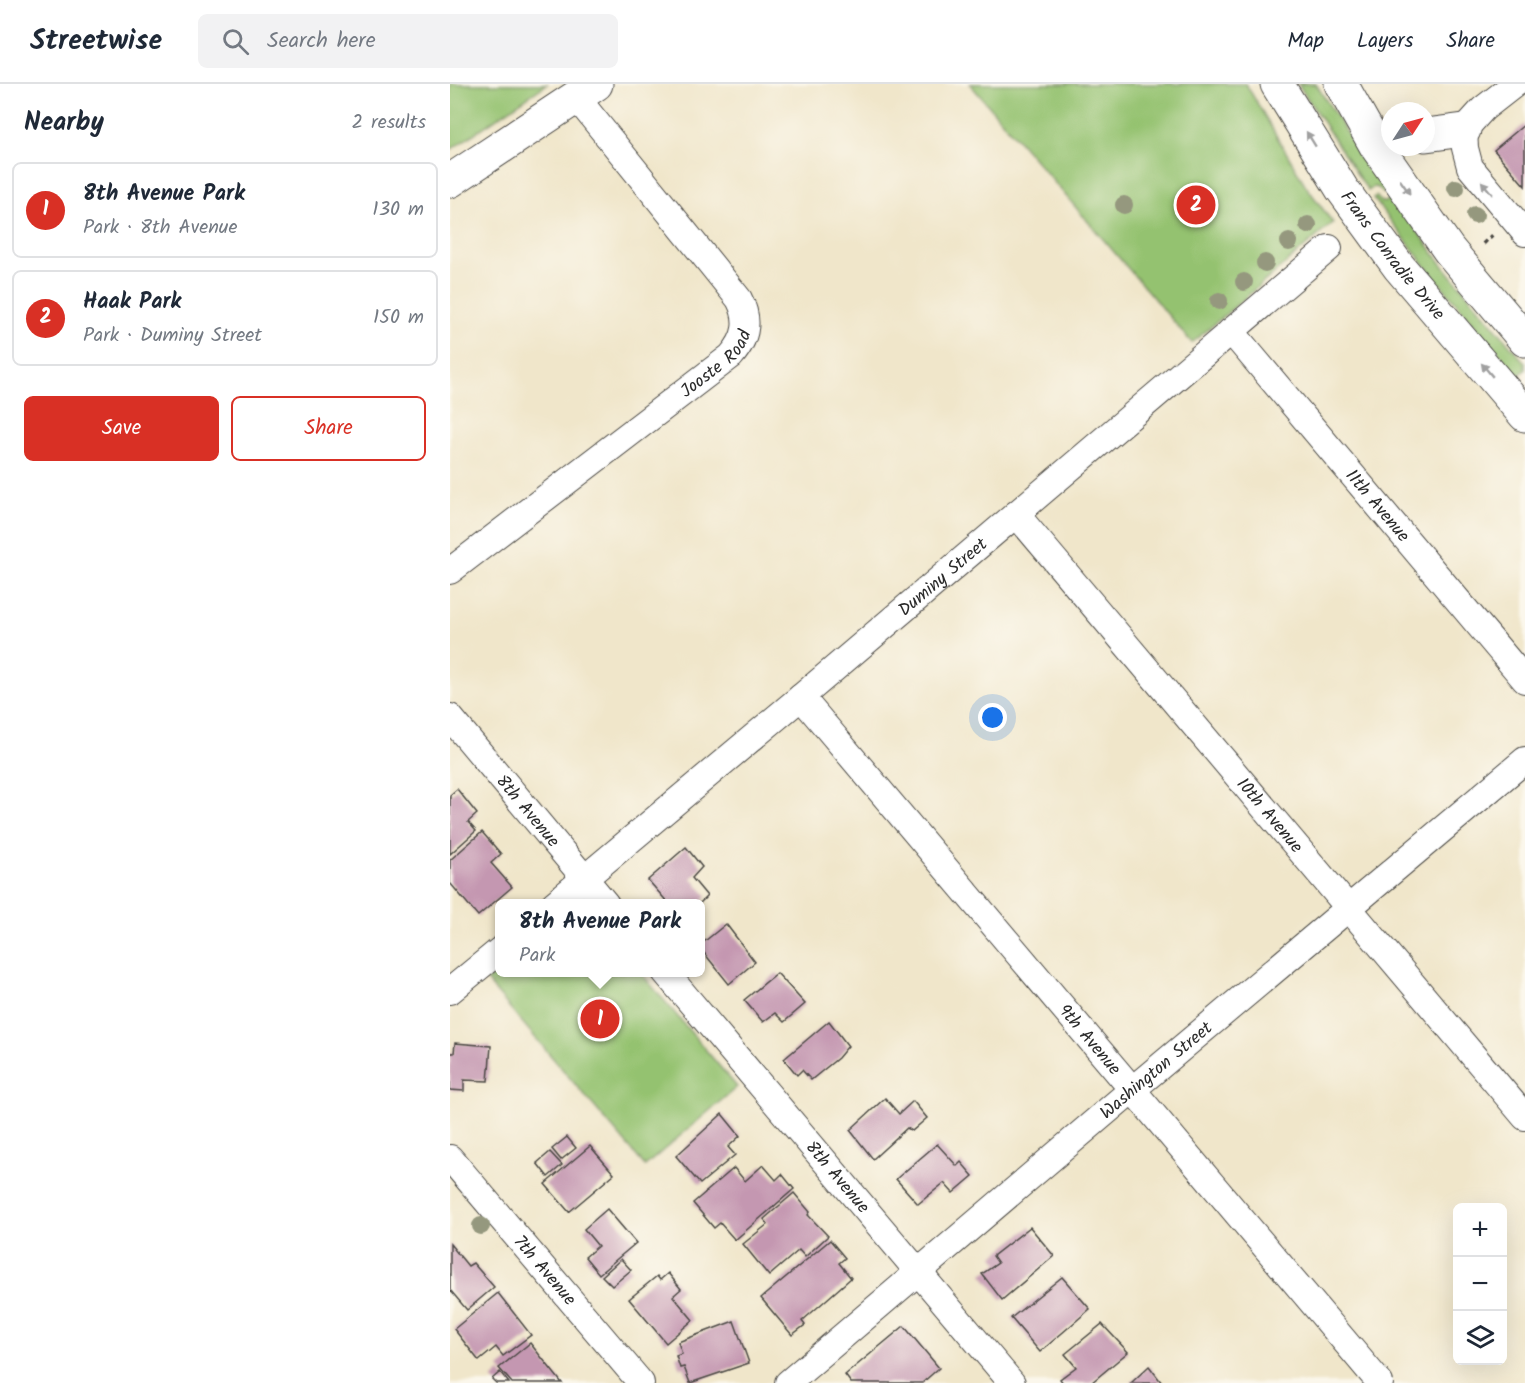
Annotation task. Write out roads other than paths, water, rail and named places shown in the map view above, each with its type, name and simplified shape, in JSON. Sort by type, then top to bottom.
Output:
[{"type":"main road","name":"Frans Conradie Drive","points":[[1277,84],[1342,189],[1400,267],[1525,415]]},
{"type":"main road","points":[[1343,84],[1381,121]]},
{"type":"main road","points":[[1343,84],[1376,146],[1449,250],[1525,340]]},
{"type":"main road","points":[[450,181],[586,91]]},
{"type":"main road","points":[[1435,134],[1464,130]]},
{"type":"street","points":[[1515,84],[1484,109],[1464,130],[1470,167],[1525,233]]},
{"type":"street","name":"Jooste Road","points":[[450,571],[731,356],[738,348],[746,330],[746,319],[739,299],[586,91]]},
{"type":"street","name":"Duminy Street","points":[[559,899],[801,697],[1329,248]]},
{"type":"street","name":"11th Avenue","points":[[1231,332],[1525,680]]},
{"type":"street","name":"10th Avenue","points":[[1016,514],[1525,1117]]},
{"type":"street","name":"9th Avenue","points":[[801,697],[1380,1383]]},
{"type":"street","name":"8th Avenue","points":[[450,717],[603,899]]},
{"type":"street","name":"Washington Street","points":[[788,1383],[1133,1089],[1525,760]]},
{"type":"street","points":[[450,991],[495,954]]},
{"type":"street","name":"8th Avenue","points":[[668,977],[1012,1383]]},
{"type":"street","name":"7th Avenue","points":[[450,1158],[641,1383]]},
{"type":"place","name":"Haak Park","points":[[1196,205]]},
{"type":"place","name":"8th Avenue Park","points":[[600,1019]]}]
